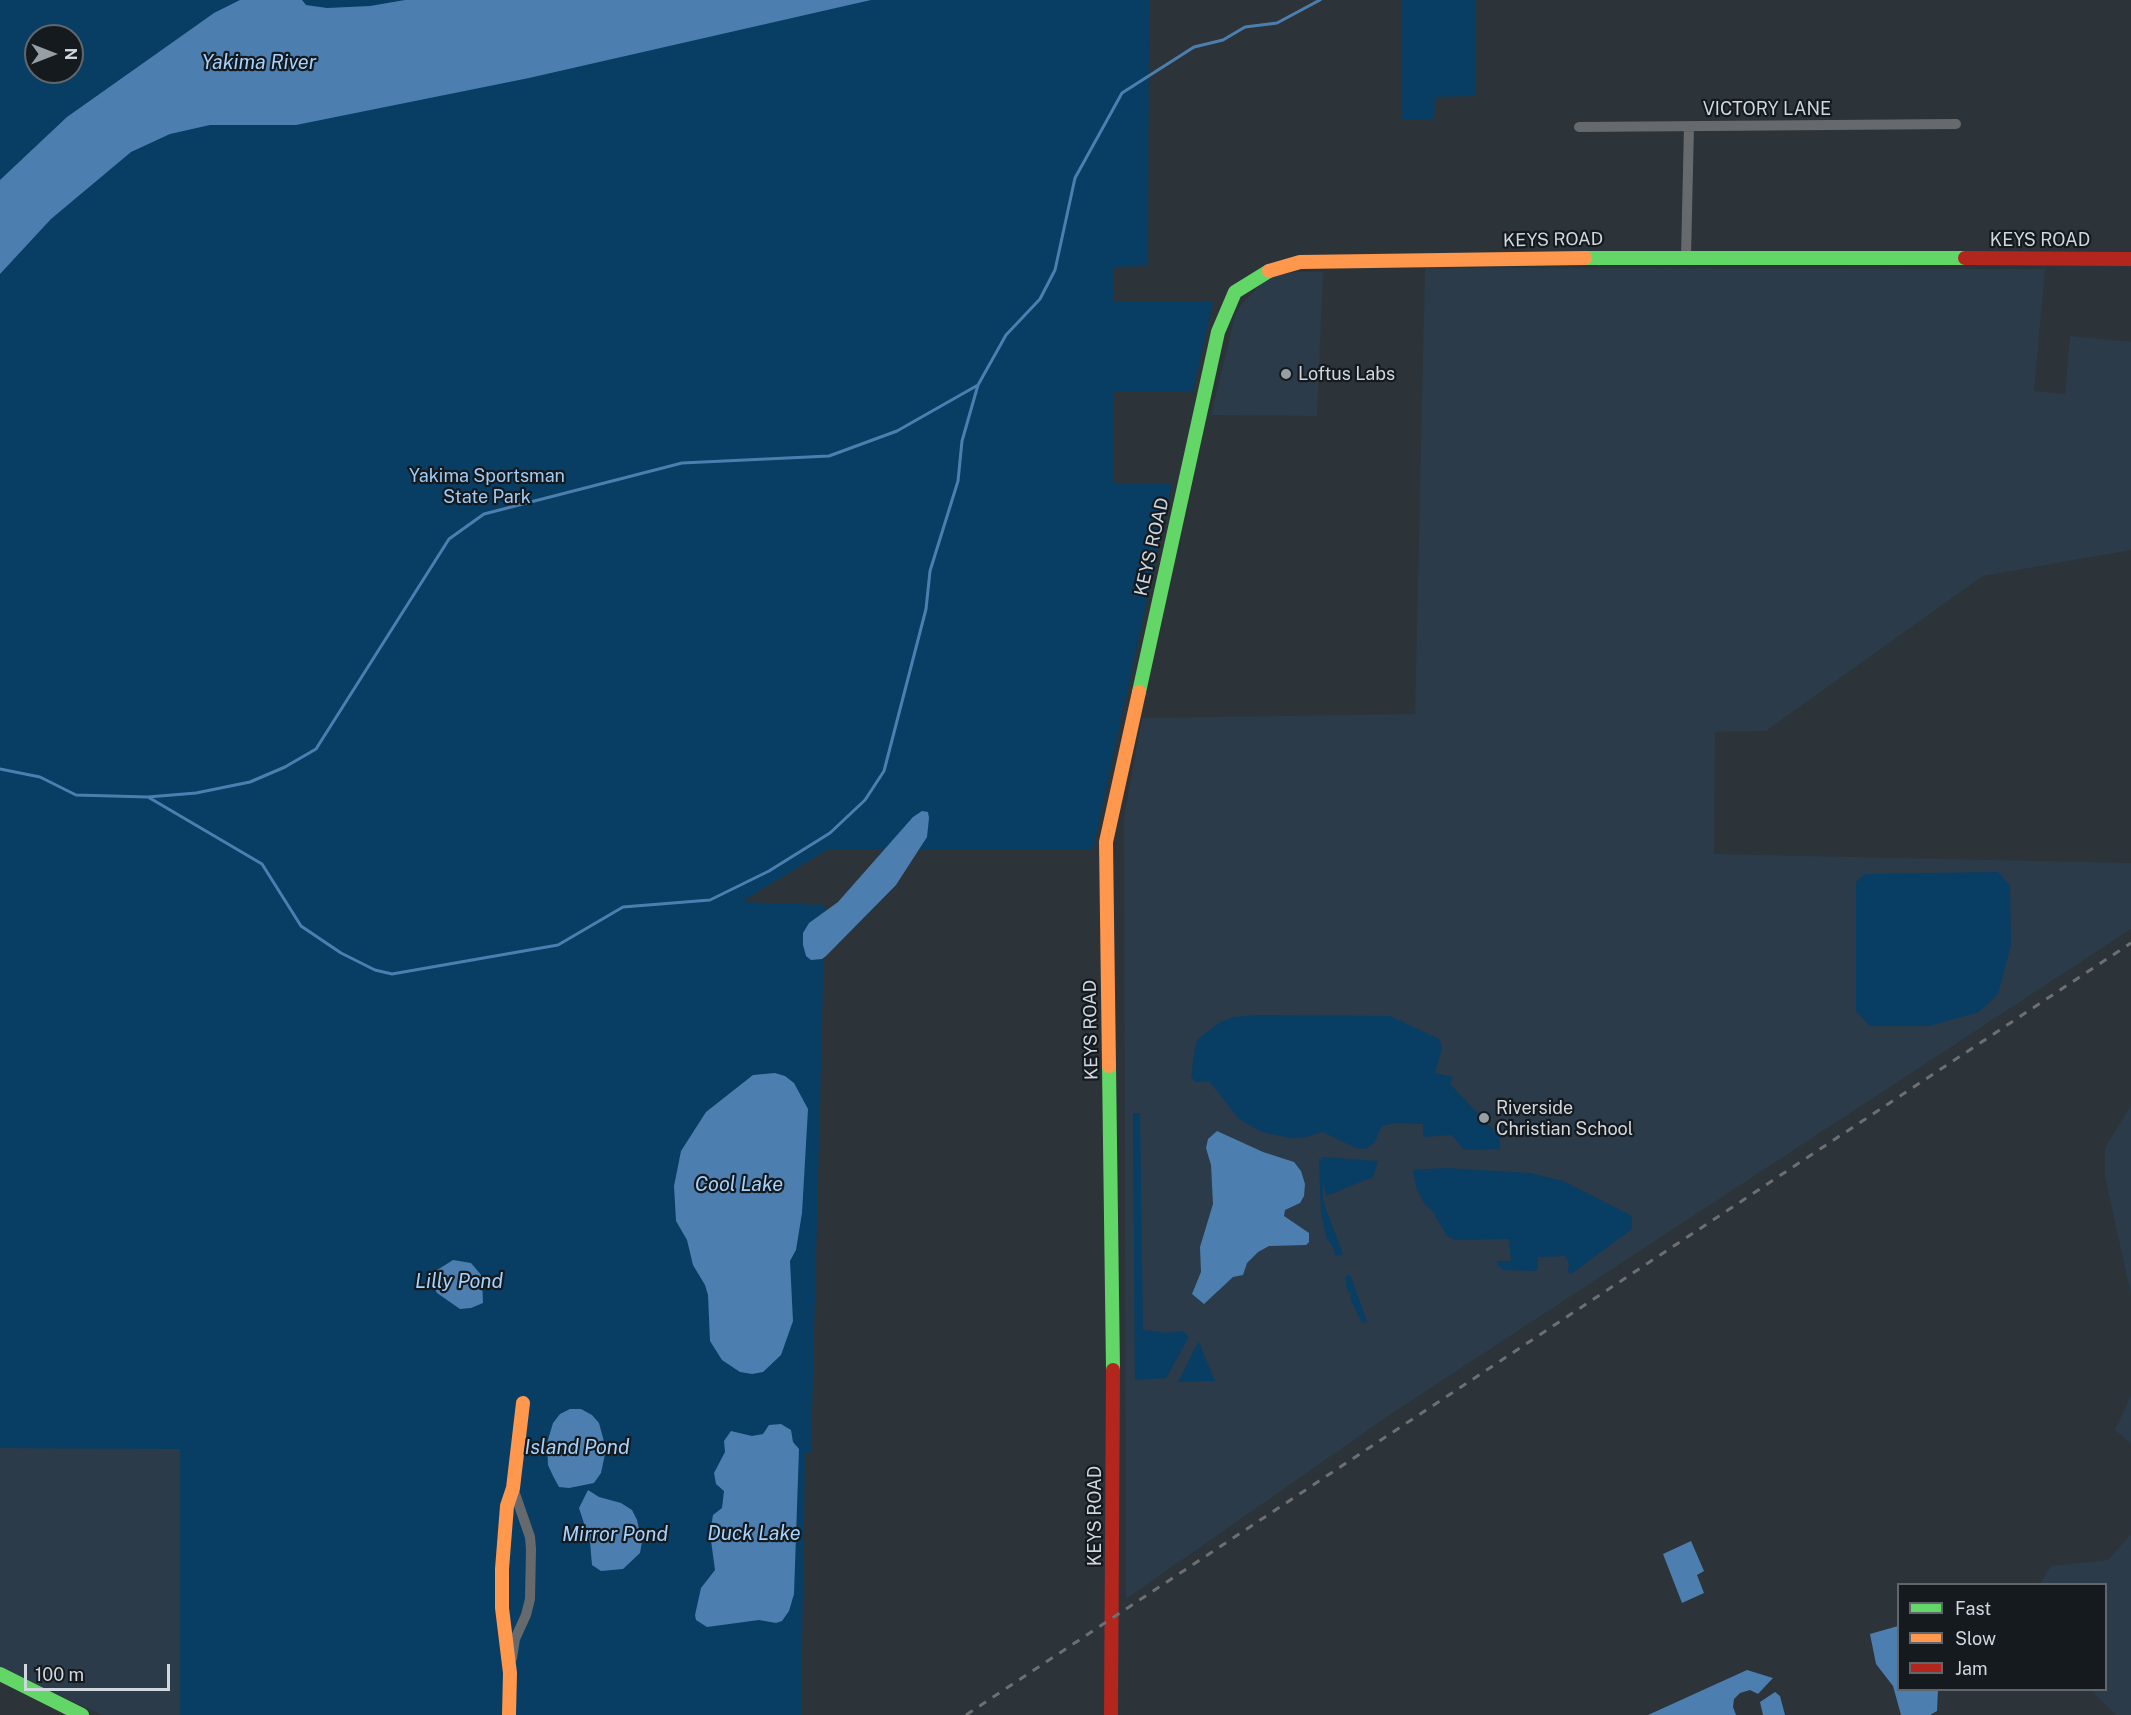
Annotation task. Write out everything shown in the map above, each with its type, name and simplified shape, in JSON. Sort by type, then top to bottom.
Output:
[{"type":"street","name":"VICTORY LANE","points":[[1579,127],[1956,124]]},
{"type":"street","points":[[1686,256],[1689,126]]},
{"type":"street","name":"KEYS ROAD","points":[[1111,1715],[1113,1388],[1106,842],[1218,332],[1235,292],[1264,272],[1300,262],[1686,256],[2131,259]]},
{"type":"street","points":[[510,1673],[502,1608],[502,1569],[507,1506],[513,1488],[523,1403]]},
{"type":"street","points":[[509,1715],[510,1673],[515,1639],[526,1615],[530,1599],[531,1549],[530,1537],[513,1488]]},
{"type":"street","points":[[0,1674],[82,1715]]},
{"type":"shaded area","points":[[1425,268],[2045,269],[2034,391],[2065,394],[2070,336],[2131,342],[2131,550],[1983,576],[1766,731],[1715,732],[1714,854],[2131,863],[2131,929],[1394,1412],[1126,1599],[1124,816],[1142,718],[1415,714]]},
{"type":"shaded area","points":[[1323,272],[1317,416],[1211,415],[1235,315],[1240,306],[1261,284],[1278,275]]},
{"type":"shaded area","points":[[2131,1105],[2131,1295],[2105,1177],[2105,1148]]},
{"type":"shaded area","points":[[2131,1395],[2131,1444],[2115,1430]]},
{"type":"shaded area","points":[[0,1448],[180,1448],[180,1715],[102,1715],[0,1668]]},
{"type":"shaded area","points":[[2131,1534],[2131,1715],[2116,1715],[2092,1691],[2107,1691],[2107,1583],[2041,1583],[2051,1566],[2108,1560]]},
{"type":"green space","name":"Yakima Sportsman State Park","points":[[0,0],[1149,0],[1148,266],[1113,267],[1113,301],[1213,302],[1193,391],[1113,391],[1113,483],[1172,484],[1093,850],[827,850],[741,902],[825,905],[811,1452],[805,1453],[801,1715],[180,1715],[180,1449],[0,1448]]},
{"type":"green space","points":[[1402,0],[1476,0],[1475,96],[1435,97],[1434,119],[1401,120]]},
{"type":"green space","points":[[1998,872],[2010,886],[2011,945],[1998,994],[1979,1012],[1929,1026],[1870,1026],[1856,1011],[1856,882],[1865,874]]},
{"type":"green space","points":[[1255,1015],[1390,1016],[1439,1039],[1442,1048],[1435,1073],[1453,1077],[1450,1084],[1500,1137],[1500,1149],[1464,1150],[1452,1135],[1423,1137],[1423,1124],[1396,1123],[1382,1126],[1374,1143],[1366,1149],[1356,1148],[1323,1132],[1307,1137],[1290,1138],[1262,1132],[1239,1119],[1209,1081],[1196,1082],[1191,1077],[1198,1039],[1219,1023],[1233,1017]]},
{"type":"green space","points":[[1133,1113],[1140,1113],[1143,1330],[1167,1333],[1183,1331],[1189,1337],[1166,1378],[1135,1380]]},
{"type":"green space","points":[[1322,1157],[1378,1161],[1373,1177],[1326,1196],[1323,1179],[1323,1201],[1343,1254],[1336,1256],[1331,1243],[1327,1240],[1321,1213],[1319,1158],[1322,1161]]},
{"type":"green space","points":[[1446,1168],[1530,1173],[1563,1181],[1632,1216],[1632,1229],[1571,1274],[1568,1272],[1569,1263],[1565,1256],[1538,1257],[1538,1269],[1534,1271],[1504,1270],[1497,1265],[1497,1261],[1511,1261],[1509,1239],[1456,1240],[1447,1236],[1433,1212],[1423,1202],[1416,1187],[1413,1170]]},
{"type":"green space","points":[[1350,1275],[1367,1321],[1362,1323],[1350,1298],[1352,1293],[1349,1293],[1346,1285],[1346,1276]]},
{"type":"green space","points":[[1199,1342],[1215,1381],[1178,1382],[1194,1350]]},
{"type":"water","name":"Yakima River","points":[[240,0],[302,0],[306,5],[327,8],[370,6],[405,0],[871,0],[529,78],[296,125],[210,125],[170,134],[131,152],[51,219],[0,274],[0,180],[67,117],[214,13]]},
{"type":"water","points":[[922,811],[928,812],[927,837],[896,885],[826,956],[822,959],[811,960],[806,956],[803,945],[803,933],[809,923],[838,902],[913,817]]},
{"type":"water","name":"Cool Lake","points":[[775,1073],[785,1076],[794,1083],[808,1109],[802,1213],[796,1250],[790,1261],[793,1321],[781,1355],[763,1372],[752,1374],[740,1372],[722,1360],[710,1341],[708,1295],[693,1265],[687,1240],[676,1221],[674,1186],[681,1151],[706,1112],[753,1075]]},
{"type":"water","points":[[1217,1131],[1263,1152],[1294,1162],[1301,1171],[1305,1184],[1304,1196],[1300,1203],[1285,1210],[1284,1216],[1309,1233],[1309,1242],[1306,1245],[1269,1246],[1258,1252],[1247,1263],[1243,1275],[1233,1277],[1204,1304],[1192,1294],[1201,1272],[1200,1247],[1213,1204],[1211,1165],[1206,1148],[1208,1139]]},
{"type":"water","name":"Lilly Pond","points":[[453,1260],[471,1263],[482,1276],[483,1303],[471,1308],[460,1309],[437,1293],[432,1283],[434,1272]]},
{"type":"water","name":"Island Pond","points":[[570,1409],[581,1409],[592,1415],[599,1423],[606,1449],[601,1473],[594,1483],[569,1488],[559,1487],[553,1476],[548,1465],[547,1443],[553,1423],[560,1414]]},
{"type":"water","name":"Duck Lake","points":[[781,1424],[791,1430],[793,1442],[799,1449],[794,1594],[789,1611],[782,1621],[776,1623],[759,1620],[707,1627],[696,1620],[695,1615],[701,1588],[715,1570],[710,1533],[713,1515],[722,1508],[724,1491],[716,1484],[714,1473],[725,1452],[724,1441],[731,1431],[752,1436],[763,1434],[769,1425]]},
{"type":"water","name":"Mirror Pond","points":[[588,1490],[599,1497],[621,1503],[632,1510],[637,1520],[642,1542],[640,1553],[623,1569],[601,1571],[592,1565],[590,1542],[579,1508]]},
{"type":"water","points":[[1691,1541],[1704,1571],[1697,1575],[1704,1593],[1682,1603],[1663,1554]]},
{"type":"water","points":[[1897,1626],[1897,1691],[1938,1691],[1937,1711],[1930,1715],[1901,1715],[1893,1686],[1876,1664],[1870,1634]]},
{"type":"water","points":[[1747,1670],[1773,1678],[1758,1694],[1750,1690],[1740,1693],[1734,1699],[1733,1707],[1736,1715],[1648,1715]]},
{"type":"water","points":[[1775,1692],[1780,1696],[1785,1715],[1763,1715],[1760,1702]]},
{"type":"waterway","points":[[0,769],[40,777],[76,795],[148,797],[196,793],[250,782],[285,767],[316,749],[449,539],[484,514],[682,463],[829,456],[897,431],[978,385],[1006,335],[1040,299],[1055,270],[1075,178],[1122,93],[1194,47],[1223,40],[1245,27],[1277,23],[1320,0]]},
{"type":"waterway","points":[[148,797],[262,864],[301,926],[341,953],[375,970],[392,974],[558,945],[623,907],[710,900],[769,871],[830,833],[865,800],[884,771],[926,609],[930,571],[958,481],[962,441],[978,385]]},
{"type":"railway","points":[[966,1715],[2131,943]]},
{"type":"traffic: fast","points":[[1585,258],[1965,258]]},
{"type":"traffic: fast","points":[[1139,692],[1218,332],[1235,292],[1269,271]]},
{"type":"traffic: fast","points":[[1109,1066],[1113,1370]]},
{"type":"traffic: fast","points":[[0,1674],[82,1715]]},
{"type":"traffic: slow","points":[[1269,271],[1300,262],[1585,258]]},
{"type":"traffic: slow","points":[[1109,1066],[1106,842],[1139,692]]},
{"type":"traffic: slow","points":[[509,1715],[510,1673],[502,1608],[502,1569],[507,1506],[513,1488],[523,1403]]},
{"type":"traffic: jam","points":[[1965,258],[2131,259]]},
{"type":"traffic: jam","points":[[1111,1715],[1113,1370]]},
{"type":"place","name":"Loftus Labs","points":[[1286,374]]},
{"type":"place","name":"Riverside Christian School","points":[[1484,1118]]}]
